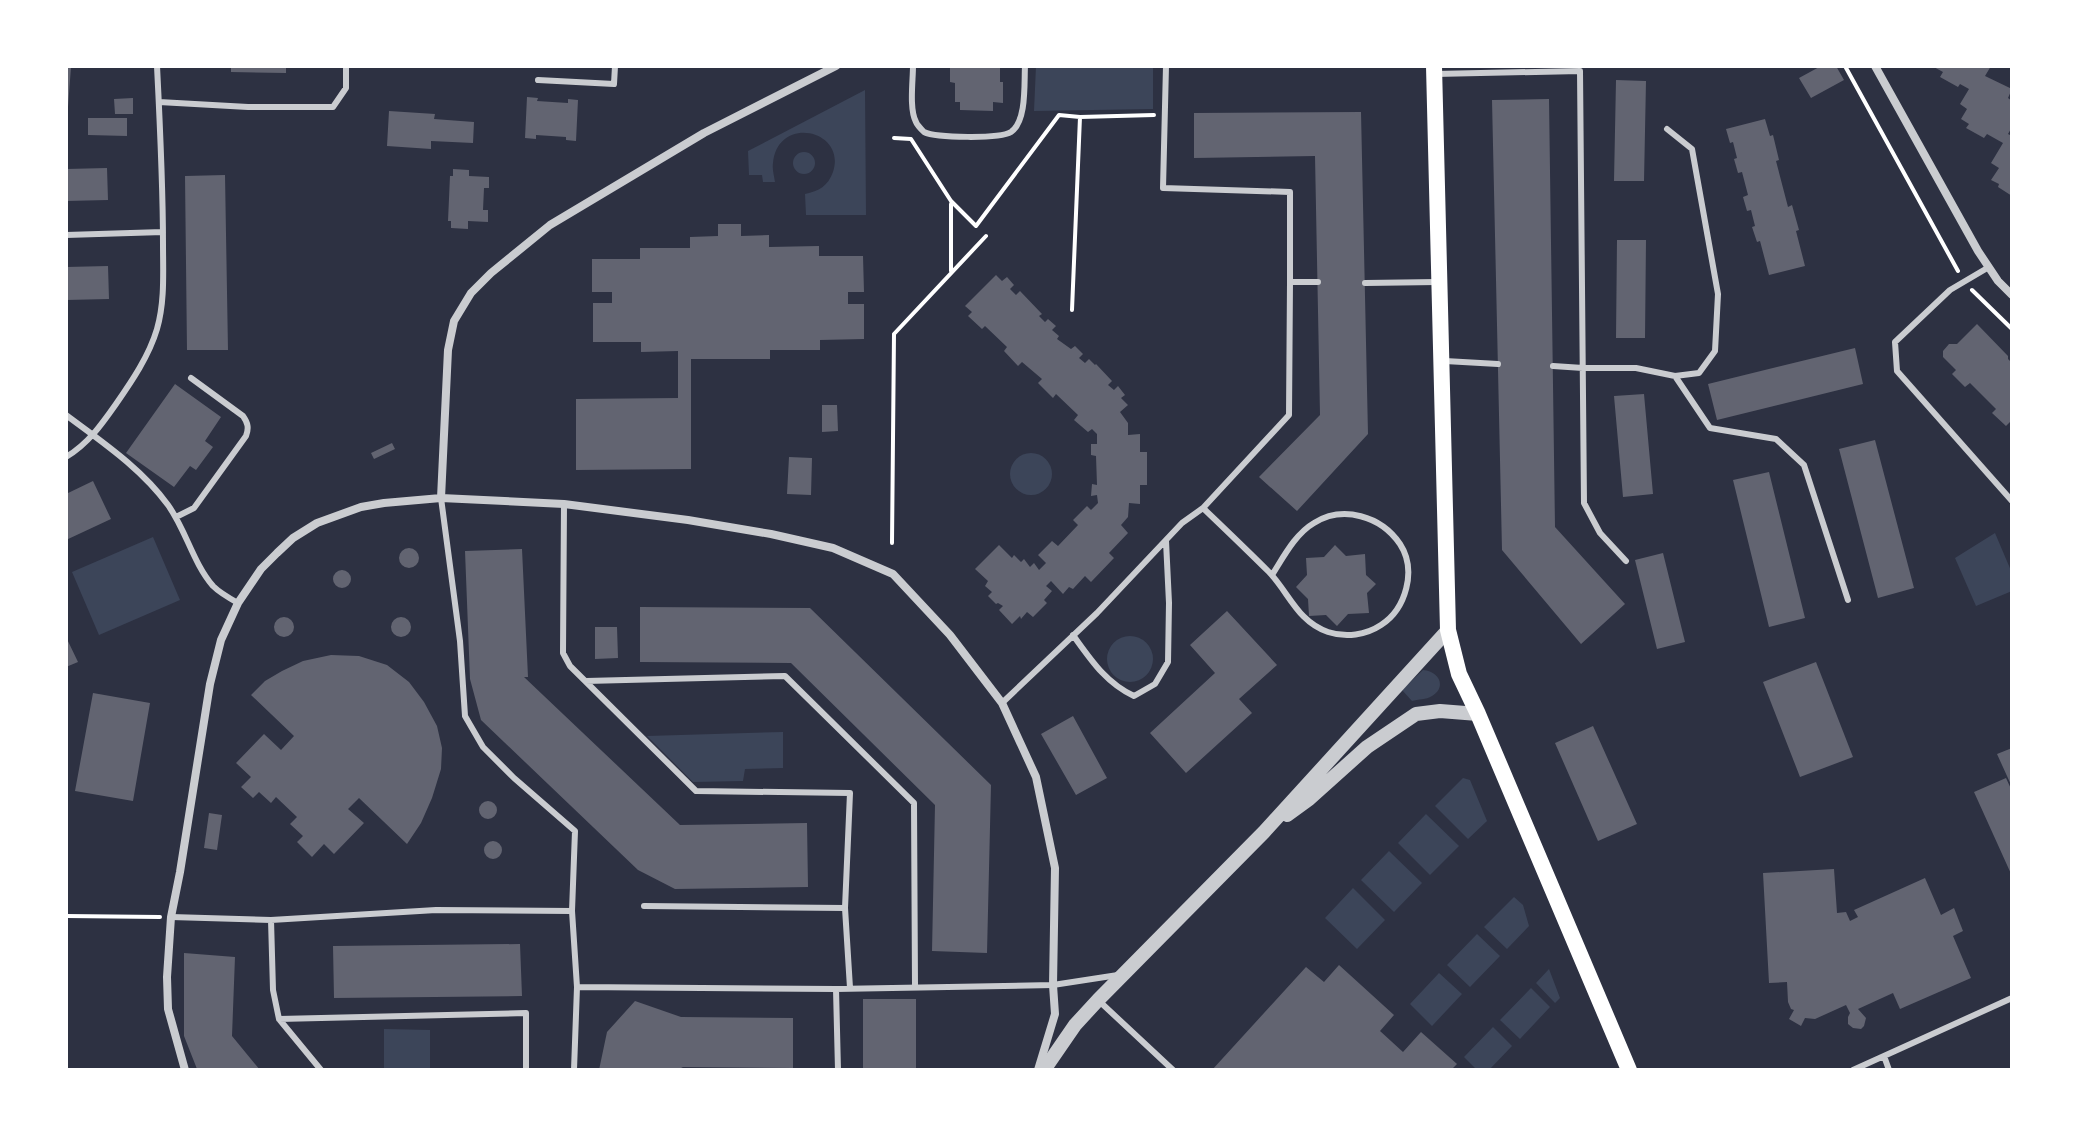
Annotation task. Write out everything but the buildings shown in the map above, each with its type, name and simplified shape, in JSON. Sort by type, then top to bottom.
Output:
[{"type":"main road","points":[[1434,70],[1448,630],[1459,674],[1629,1070]]},
{"type":"street","points":[[441,498],[448,350],[454,321],[471,293],[550,225],[704,133],[836,66]]},
{"type":"street","points":[[1875,66],[1989,267],[2012,295]]},
{"type":"street","points":[[185,1070],[168,1009],[171,917],[221,640],[238,603],[261,569],[293,538],[317,523],[361,507],[441,498],[564,504],[688,520],[833,548],[893,574],[950,635],[1002,703],[1036,777],[1055,868],[1055,1014],[1038,1070]]},
{"type":"street","points":[[1044,1070],[1075,1025],[1121,974],[1264,832],[1448,630]]},
{"type":"street","points":[[1264,832],[1309,799],[1367,747],[1405,720],[1416,714],[1440,711],[1478,714]]},
{"type":"lane","points":[[66,457],[94,435],[141,367],[157,331],[163,292],[163,232],[157,66]]},
{"type":"lane","points":[[159,102],[248,107],[333,107],[346,88],[346,66]]},
{"type":"lane","points":[[538,80],[614,84],[615,66]]},
{"type":"lane","points":[[913,66],[913,113],[917,124],[925,132],[997,136],[1012,132],[1019,122],[1023,109],[1025,66]]},
{"type":"lane","points":[[1002,703],[1097,613],[1182,523],[1203,508],[1289,415],[1290,192],[1163,188],[1166,66]]},
{"type":"lane","points":[[1434,70],[1580,71],[1584,503],[1600,533],[1626,561]]},
{"type":"lane","points":[[1553,366],[1636,368],[1675,376],[1699,373],[1715,351],[1718,294],[1692,149],[1667,129]]},
{"type":"lane","points":[[66,235],[163,232]]},
{"type":"lane","points":[[1989,267],[1950,290],[1895,342],[1897,371],[2012,501]]},
{"type":"lane","points":[[1290,282],[1318,282]]},
{"type":"lane","points":[[1365,283],[1439,282]]},
{"type":"lane","points":[[1441,361],[1498,364]]},
{"type":"lane","points":[[1675,376],[1710,428],[1776,439],[1804,465],[1848,600]]},
{"type":"lane","points":[[176,517],[194,508],[248,430],[243,416],[191,378]]},
{"type":"lane","points":[[66,415],[149,483],[176,517],[214,587],[238,603]]},
{"type":"lane","points":[[441,498],[460,641],[465,716],[483,747],[575,831],[572,911],[577,987],[574,1070]]},
{"type":"lane","points":[[564,504],[563,653],[570,666],[696,791],[850,793],[845,908],[850,988]]},
{"type":"lane","points":[[1203,508],[1272,575],[1295,610],[1328,632],[1350,635],[1369,632],[1389,620],[1400,607],[1407,588],[1408,568],[1400,545],[1377,522],[1356,514],[1340,513],[1312,524],[1290,548],[1272,575]]},
{"type":"lane","points":[[1073,635],[1103,676],[1120,690],[1134,696],[1155,684],[1168,662],[1166,541]]},
{"type":"lane","points":[[585,681],[785,676],[914,803],[915,987]]},
{"type":"lane","points":[[644,906],[845,908]]},
{"type":"lane","points":[[171,917],[271,920],[436,910],[572,911]]},
{"type":"lane","points":[[271,920],[273,990],[279,1019],[321,1070]]},
{"type":"lane","points":[[577,987],[836,989],[1053,985],[1121,974]]},
{"type":"lane","points":[[836,989],[838,1070]]},
{"type":"lane","points":[[1853,1070],[2012,998]]},
{"type":"lane","points":[[1098,1000],[1173,1070]]},
{"type":"lane","points":[[279,1019],[526,1013],[526,1070]]},
{"type":"lane","points":[[1884,1056],[1889,1070]]},
{"type":"path","points":[[1845,66],[1965,283],[2012,329]]},
{"type":"path","points":[[894,138],[911,139],[951,201],[976,226],[1059,115],[1156,115]]},
{"type":"path","points":[[1072,310],[1080,117]]},
{"type":"path","points":[[951,201],[951,273]]},
{"type":"path","points":[[892,543],[894,334],[986,236]]},
{"type":"path","points":[[66,916],[171,917]]},
{"type":"shaded area","points":[[1036,66],[1153,66],[1153,109],[1034,111]]},
{"type":"shaded area","points":[[865,90],[866,215],[806,215],[805,194],[826,184],[833,172],[835,158],[830,146],[810,133],[798,133],[786,138],[778,148],[773,165],[775,182],[763,182],[762,175],[749,175],[748,151]]},
{"type":"shaded area","points":[[804,152],[812,155],[815,163],[812,171],[804,174],[796,171],[793,163],[796,155]]},
{"type":"shaded area","points":[[1031,453],[1046,459],[1052,474],[1046,489],[1031,495],[1016,489],[1010,474],[1016,459]]},
{"type":"shaded area","points":[[1995,533],[2012,573],[2012,591],[1976,606],[1955,558]]},
{"type":"shaded area","points":[[153,537],[180,600],[99,635],[72,572]]},
{"type":"shaded area","points":[[1130,636],[1146,643],[1153,659],[1146,675],[1130,682],[1114,675],[1107,659],[1114,643]]},
{"type":"shaded area","points":[[1423,670],[1437,676],[1439,688],[1430,697],[1412,701],[1402,690]]},
{"type":"shaded area","points":[[783,732],[783,768],[745,769],[743,781],[693,782],[647,736]]},
{"type":"shaded area","points":[[1463,778],[1470,780],[1487,821],[1468,839],[1435,806]]},
{"type":"shaded area","points":[[1426,814],[1459,846],[1430,875],[1398,843]]},
{"type":"shaded area","points":[[1389,851],[1422,883],[1394,912],[1361,880]]},
{"type":"shaded area","points":[[1353,888],[1385,920],[1357,949],[1325,918]]},
{"type":"shaded area","points":[[1514,897],[1523,905],[1529,926],[1507,949],[1484,927]]},
{"type":"shaded area","points":[[1477,934],[1500,956],[1470,987],[1447,965]]},
{"type":"shaded area","points":[[1549,969],[1560,998],[1555,1003],[1536,983]]},
{"type":"shaded area","points":[[1439,973],[1462,994],[1432,1026],[1410,1004]]},
{"type":"shaded area","points":[[1531,988],[1550,1007],[1520,1039],[1500,1020]]},
{"type":"shaded area","points":[[1493,1027],[1512,1046],[1489,1070],[1477,1070],[1464,1057]]},
{"type":"shaded area","points":[[384,1029],[430,1030],[430,1070],[384,1070]]}]
